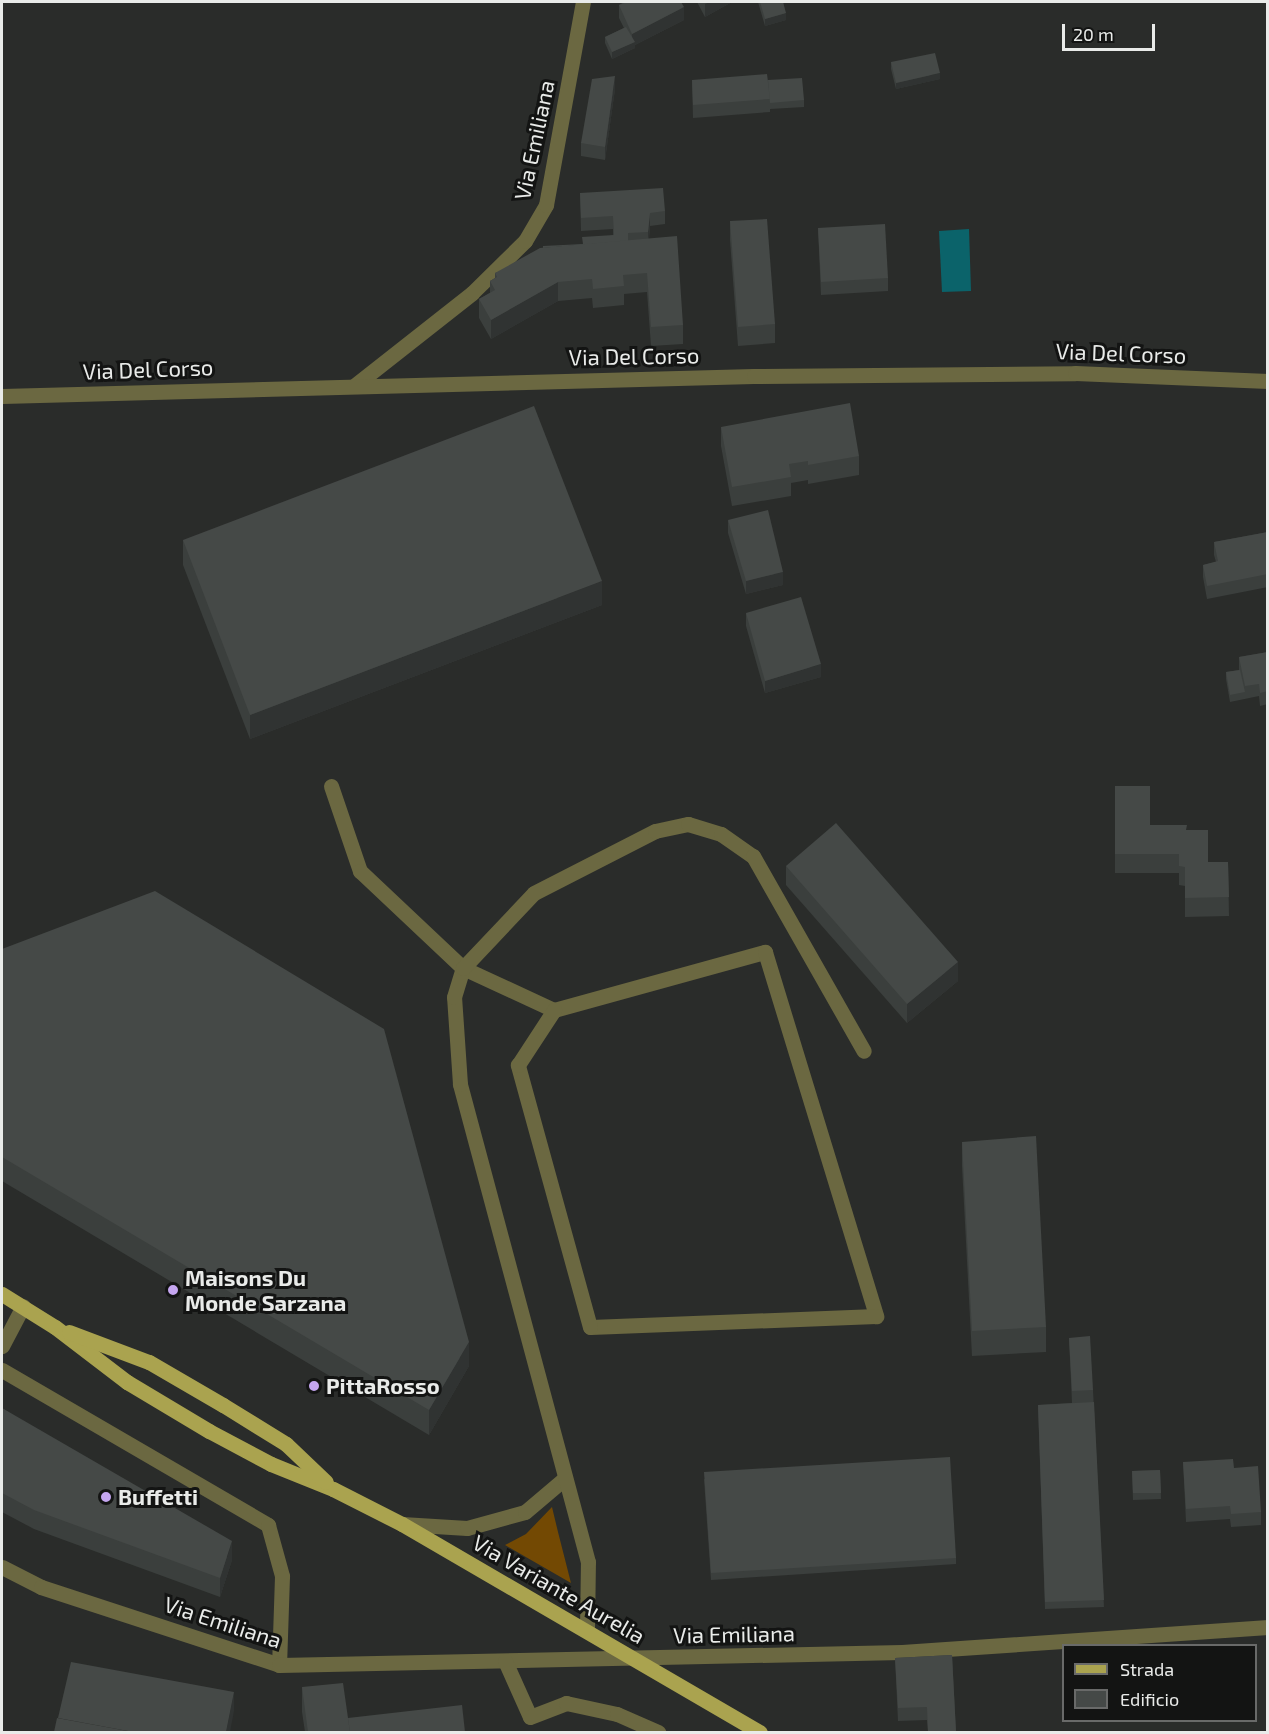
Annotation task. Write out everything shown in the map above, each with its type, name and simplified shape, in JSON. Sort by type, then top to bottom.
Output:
[{"type":"main road","name":"Via Variante Aurelia","points":[[2,1294],[55,1327],[127,1382],[209,1431],[271,1464],[333,1489],[402,1524],[587,1630],[758,1732]]},
{"type":"main road","name":"Via Variante Aurelia","points":[[55,1327],[149,1362],[286,1444],[333,1489]]},
{"type":"street","name":"Via Emiliana","points":[[354,386],[471,293],[525,241],[546,205],[583,2]]},
{"type":"street","name":"Via Del Corso","points":[[2,396],[754,376],[1063,373],[1268,381]]},
{"type":"street","points":[[331,786],[360,871],[463,968],[554,1010],[765,952],[876,1316],[590,1327],[518,1065],[554,1010]]},
{"type":"street","points":[[587,1630],[588,1562],[460,1084],[454,998],[463,968],[534,893],[655,831],[688,824],[721,834],[753,856],[864,1051]]},
{"type":"street","points":[[2,1346],[23,1306]]},
{"type":"street","points":[[2,1370],[268,1525],[282,1576],[279,1665]]},
{"type":"street","points":[[402,1524],[467,1528],[525,1512],[564,1479]]},
{"type":"street","name":"Via Emiliana","points":[[2,1567],[41,1587],[279,1665],[902,1652],[1268,1626]]},
{"type":"street","points":[[505,1661],[530,1717],[566,1703],[617,1714],[658,1732]]},
{"type":"shaded area","points":[[552,1507],[571,1583],[505,1545],[526,1534]]},
{"type":"water","points":[[969,229],[971,291],[942,292],[939,231]]},
{"type":"building","points":[[627,2],[681,2],[684,7],[632,34],[619,5]]},
{"type":"building","points":[[760,2],[783,2],[786,13],[765,19]]},
{"type":"building","points":[[626,27],[635,42],[612,52],[605,37]]},
{"type":"building","points":[[935,53],[940,73],[896,83],[891,62]]},
{"type":"building","points":[[767,74],[770,99],[693,105],[692,80]]},
{"type":"building","points":[[615,76],[605,147],[581,143],[592,79]]},
{"type":"building","points":[[802,78],[804,100],[770,103],[768,80]]},
{"type":"building","points":[[663,188],[665,211],[650,213],[648,232],[628,233],[628,241],[543,248],[543,246],[583,244],[582,237],[614,235],[613,216],[581,218],[580,193]]},
{"type":"building","points":[[767,219],[775,324],[738,327],[730,221]]},
{"type":"building","points":[[885,224],[888,278],[821,282],[818,228]]},
{"type":"building","points":[[677,236],[683,325],[651,327],[647,273],[623,275],[624,286],[593,289],[592,279],[558,282],[491,320],[479,299],[495,290],[490,281],[497,277],[495,273],[540,248]]},
{"type":"building","points":[[850,403],[859,456],[808,465],[808,461],[789,464],[791,477],[732,487],[721,427]]},
{"type":"building","points":[[534,406],[602,581],[250,715],[183,540]]},
{"type":"building","points":[[768,510],[783,572],[746,581],[728,520]]},
{"type":"building","points":[[1268,532],[1268,574],[1207,586],[1203,565],[1218,561],[1214,542]]},
{"type":"building","points":[[801,597],[821,664],[765,681],[746,613]]},
{"type":"building","points":[[1268,652],[1268,691],[1260,693],[1259,684],[1245,686],[1239,657]]},
{"type":"building","points":[[1240,670],[1245,692],[1230,695],[1226,672]]},
{"type":"building","points":[[1115,786],[1150,786],[1150,825],[1187,825],[1186,830],[1208,830],[1208,862],[1228,862],[1229,897],[1185,898],[1185,867],[1179,866],[1179,854],[1115,854]]},
{"type":"building","points":[[836,823],[958,962],[907,1004],[786,866]]},
{"type":"building","points":[[155,891],[384,1029],[469,1342],[429,1410],[2,1157],[2,949]]},
{"type":"building","points":[[1036,1136],[1046,1327],[972,1331],[962,1142]]},
{"type":"building","points":[[1090,1336],[1093,1390],[1072,1391],[1069,1338]]},
{"type":"building","points":[[1094,1402],[1104,1600],[1045,1602],[1038,1405]]},
{"type":"building","points":[[2,1408],[232,1541],[220,1578],[34,1510],[2,1493]]},
{"type":"building","points":[[950,1457],[956,1558],[711,1573],[704,1472]]},
{"type":"building","points":[[1233,1459],[1234,1468],[1258,1466],[1261,1512],[1231,1514],[1230,1506],[1186,1509],[1183,1462]]},
{"type":"building","points":[[1160,1470],[1161,1493],[1133,1493],[1132,1471]]},
{"type":"building","points":[[952,1655],[956,1732],[928,1732],[927,1707],[898,1708],[895,1658]]},
{"type":"building","points":[[71,1662],[234,1692],[226,1732],[133,1732],[58,1718]]},
{"type":"building","points":[[343,1683],[350,1732],[308,1732],[302,1687]]},
{"type":"building","points":[[462,1705],[465,1732],[350,1732],[348,1718]]},
{"type":"building","points":[[57,1718],[133,1732],[54,1732]]},
{"type":"place","name":"Maisons Du Monde Sarzana","points":[[173,1290]]},
{"type":"place","name":"PittaRosso","points":[[314,1386]]},
{"type":"place","name":"Buffetti","points":[[106,1497]]}]
